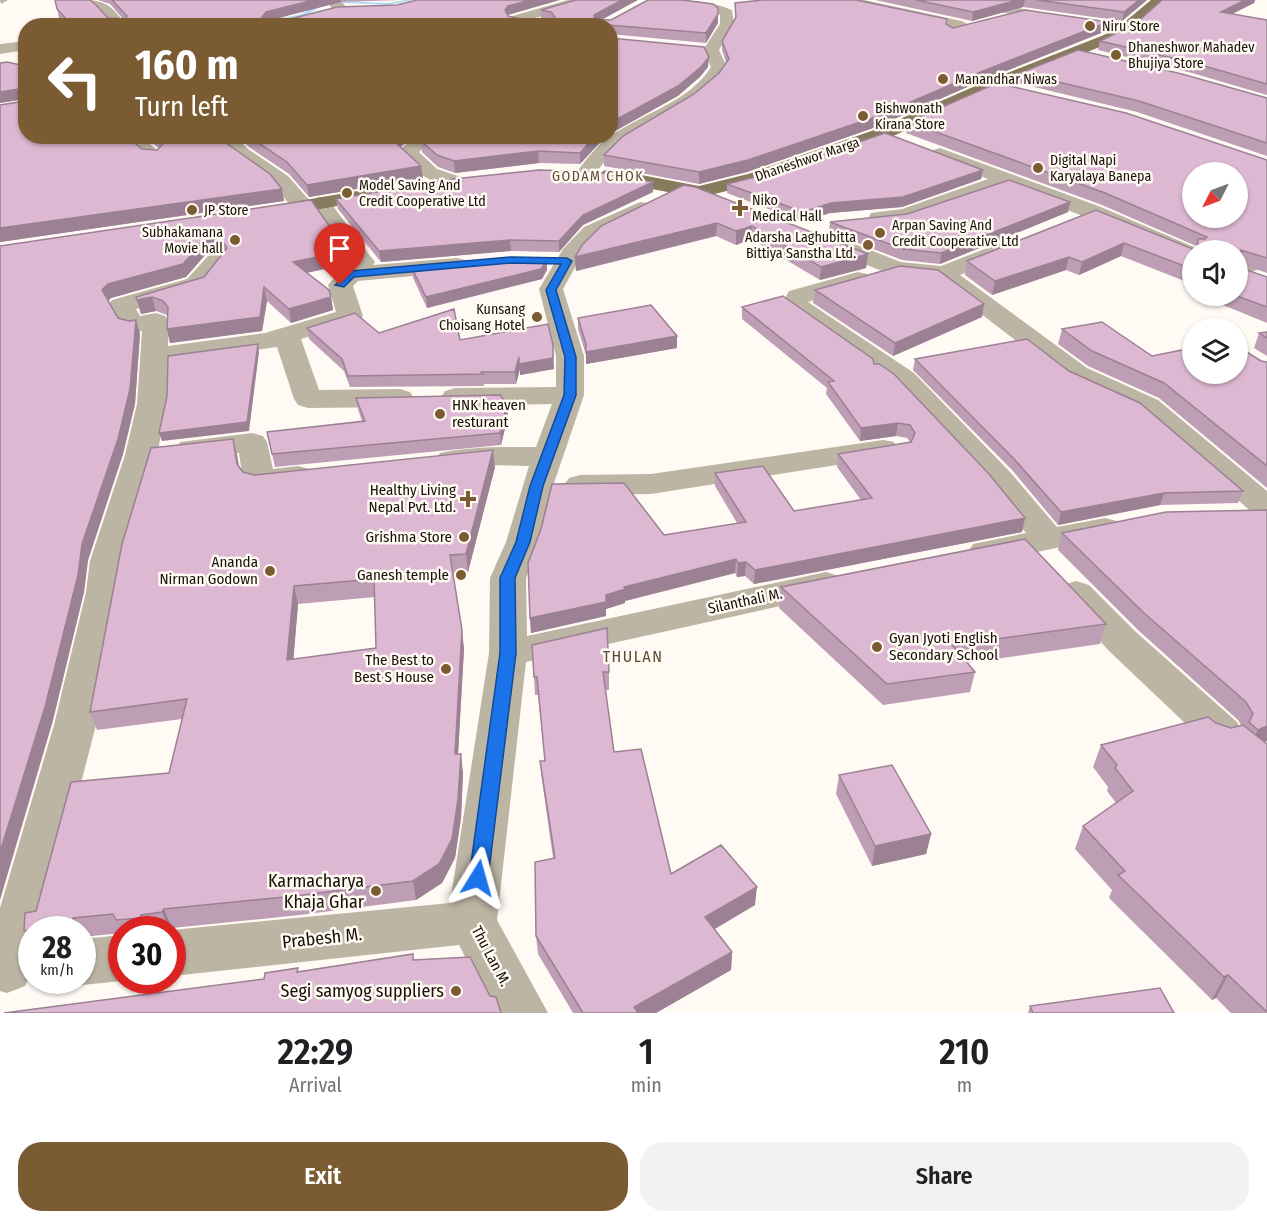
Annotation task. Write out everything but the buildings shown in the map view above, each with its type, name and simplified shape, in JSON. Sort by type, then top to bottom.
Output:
[{"type":"main road","name":"Dhaneshwor Marga","points":[[578,172],[689,190],[755,178],[884,133],[1109,38],[1126,28],[1159,0]]},
{"type":"main road","points":[[418,187],[475,178]]},
{"type":"main road","points":[[249,215],[395,191]]},
{"type":"street","points":[[90,0],[105,9],[113,18]]},
{"type":"street","points":[[521,18],[582,0]]},
{"type":"street","points":[[667,0],[717,7],[738,5]]},
{"type":"street","points":[[845,0],[962,28]]},
{"type":"street","points":[[997,0],[984,4],[1035,15],[1126,28]]},
{"type":"street","points":[[889,10],[918,2]]},
{"type":"street","points":[[322,13],[339,6],[364,9]]},
{"type":"street","points":[[339,6],[355,18]]},
{"type":"street","points":[[711,50],[727,24],[727,13],[717,7]]},
{"type":"street","points":[[991,22],[1035,15]]},
{"type":"street","points":[[0,49],[18,46]]},
{"type":"street","points":[[692,49],[711,50]]},
{"type":"street","points":[[618,139],[634,127],[682,102],[716,75],[719,67],[711,50]]},
{"type":"street","points":[[1074,51],[1107,59]]},
{"type":"street","points":[[995,85],[1017,91]]},
{"type":"street","points":[[618,125],[634,127]]},
{"type":"street","points":[[884,133],[1093,212],[1182,250]]},
{"type":"street","points":[[138,144],[153,155]]},
{"type":"street","points":[[155,356],[268,341],[350,316],[340,285],[363,262],[311,205],[232,144]]},
{"type":"street","points":[[418,144],[407,152],[430,173],[454,180]]},
{"type":"street","points":[[578,172],[612,144]]},
{"type":"street","points":[[1006,180],[905,215],[831,222],[805,231],[897,269],[943,273],[1030,238]]},
{"type":"street","points":[[689,190],[738,206]]},
{"type":"street","name":"Thu Lan M.","points":[[522,1013],[472,922],[508,653],[508,578],[523,542],[542,472],[570,395],[570,357],[551,290],[556,261],[592,232],[689,190]]},
{"type":"street","points":[[1062,225],[1093,212]]},
{"type":"street","points":[[1248,267],[1267,259]]},
{"type":"street","points":[[13,969],[75,725],[104,592],[108,561],[141,455],[152,404],[156,321],[133,325],[121,305],[196,284],[216,261]]},
{"type":"street","points":[[351,274],[477,263]]},
{"type":"street","points":[[897,269],[798,296],[795,304],[904,379],[999,479],[1039,541],[1122,641],[1222,733]]},
{"type":"street","points":[[943,273],[1077,375],[1109,387],[1148,406],[1267,508]]},
{"type":"street","points":[[1248,275],[1267,284]]},
{"type":"street","points":[[286,336],[308,399],[570,395]]},
{"type":"street","points":[[141,455],[252,442],[259,480],[328,473]]},
{"type":"street","points":[[422,463],[492,456],[542,472],[651,484],[896,447]]},
{"type":"street","points":[[1231,516],[1267,515]]},
{"type":"street","points":[[959,558],[1138,521]]},
{"type":"street","name":"Silanthali M.","points":[[508,653],[854,578]]},
{"type":"street","name":"Prabesh M.","points":[[186,952],[472,922]]},
{"type":"waterway","points":[[289,18],[303,15],[320,5],[343,2],[389,4],[412,0]]},
{"type":"place","name":"Niru Store","points":[[1090,26]]},
{"type":"place","name":"Dhaneshwor Mahadev Bhujiya Store","points":[[1116,55]]},
{"type":"place","name":"Manandhar Niwas","points":[[943,79]]},
{"type":"place","name":"Bishwonath Kirana Store","points":[[863,116]]},
{"type":"place","name":"Digital Napi Karyalaya Banepa","points":[[1038,168]]},
{"type":"place","name":"Model Saving And Credit Cooperative Ltd","points":[[347,193]]},
{"type":"place","name":"Niko Medical Hall","points":[[740,208]]},
{"type":"place","name":"JP Store","points":[[192,210]]},
{"type":"place","name":"Arpan Saving And Credit Cooperative Ltd","points":[[880,233]]},
{"type":"place","name":"Subhakamana Movie hall","points":[[235,240]]},
{"type":"place","name":"Adarsha Laghubitta Bittiya Sanstha Ltd.","points":[[868,245]]},
{"type":"place","name":"Kunsang Choisang Hotel","points":[[537,317]]},
{"type":"place","name":"HNK heaven resturant","points":[[440,414]]},
{"type":"place","name":"Healthy Living Nepal Pvt. Ltd.","points":[[468,499]]},
{"type":"place","name":"Grishma Store","points":[[464,537]]},
{"type":"place","name":"Ananda Nirman Godown","points":[[270,571]]},
{"type":"place","name":"Ganesh temple","points":[[461,575]]},
{"type":"place","name":"Gyan Jyoti English Secondary School","points":[[877,647]]},
{"type":"place","name":"The Best to Best S House","points":[[446,669]]},
{"type":"place","name":"Karmacharya Khaja Ghar","points":[[376,891]]},
{"type":"place","name":"Segi samyog suppliers","points":[[456,991]]},
{"type":"district","name":"GODAM CHOK","points":[[598,176]]},
{"type":"district","name":"THULAN","points":[[633,656]]},
{"type":"route","points":[[340,285],[351,274],[511,260],[567,261],[551,290],[570,357],[570,395],[537,486],[523,542],[508,578],[508,653],[478,878]]}]
